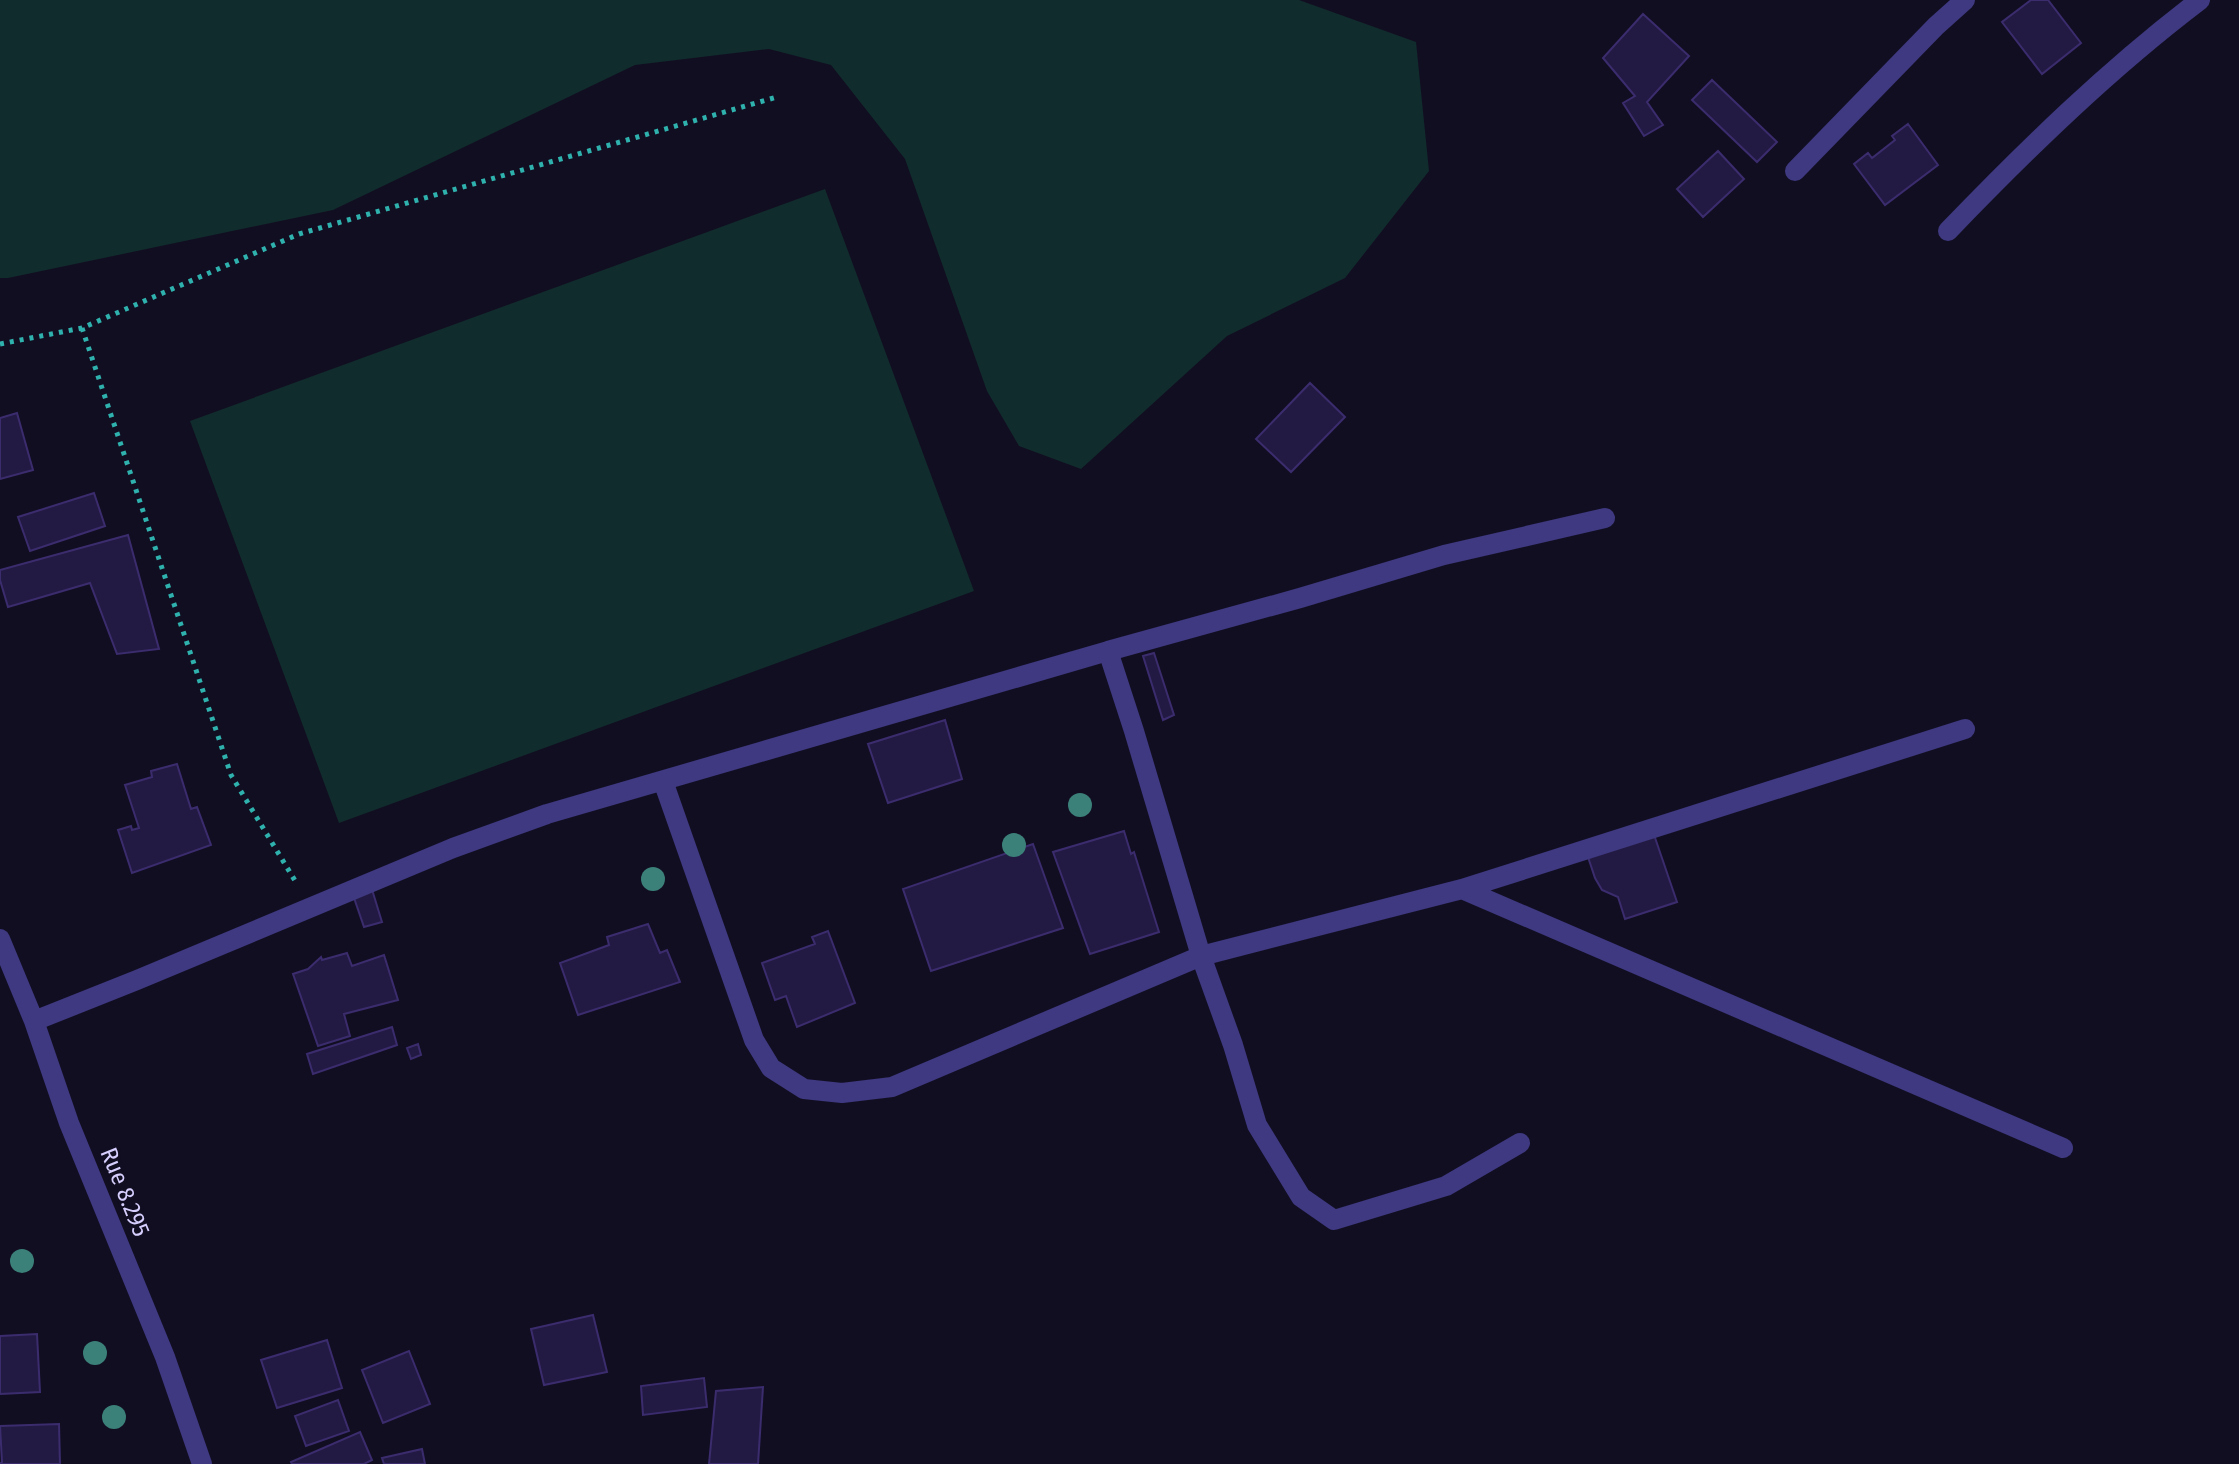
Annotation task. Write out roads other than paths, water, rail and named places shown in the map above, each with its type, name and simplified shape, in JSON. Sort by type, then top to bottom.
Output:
[{"type":"street","points":[[1795,171],[1965,0]]},
{"type":"street","points":[[1948,231],[2087,94],[2200,0]]},
{"type":"street","points":[[34,1021],[453,848],[534,819],[1444,555],[1605,518]]},
{"type":"street","points":[[1108,651],[1201,956],[1257,1125],[1301,1197],[1334,1220],[1446,1186],[1520,1143]]},
{"type":"street","points":[[663,781],[754,1040],[771,1068],[804,1089],[842,1093],[892,1087],[1201,956],[1462,889],[1965,729]]},
{"type":"street","points":[[1462,889],[2063,1148]]},
{"type":"street","name":"Rue 8.295","points":[[0,939],[34,1021],[69,1123],[165,1357],[202,1464]]}]
